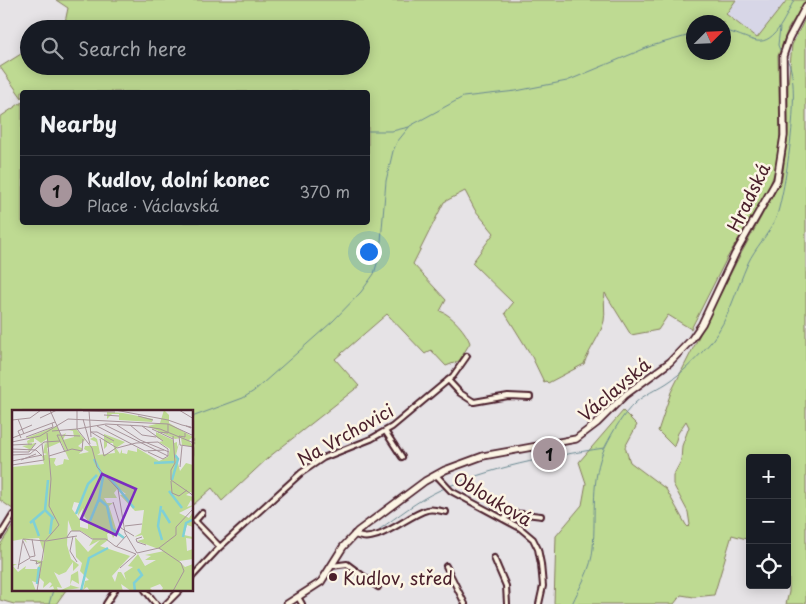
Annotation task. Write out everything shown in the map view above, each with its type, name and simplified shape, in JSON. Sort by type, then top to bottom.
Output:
[{"type":"street","name":"Hradská","points":[[695,335],[777,180],[784,136],[783,56],[789,38],[806,6]]},
{"type":"street","name":"Václavská","points":[[287,604],[321,582],[354,534],[436,475],[464,462],[497,452],[558,444],[576,439],[597,423],[630,391],[670,362],[695,335]]},
{"type":"street","name":"Na Vrchovici","points":[[194,575],[220,547],[301,473],[323,458],[371,439],[385,431],[448,380],[467,356]]},
{"type":"street","points":[[448,380],[460,394],[474,402],[508,396],[530,397]]},
{"type":"street","points":[[385,431],[402,457]]},
{"type":"street","name":"Oblouková","points":[[436,475],[451,491],[525,531],[538,549],[543,578],[539,604]]},
{"type":"street","points":[[354,534],[362,538],[375,536],[428,509],[446,512]]},
{"type":"street","points":[[202,513],[195,521],[220,547]]},
{"type":"street","points":[[504,520],[510,515],[541,516]]},
{"type":"street","points":[[0,536],[12,517]]},
{"type":"street","points":[[494,558],[506,586],[507,604]]},
{"type":"street","points":[[332,566],[347,564],[378,587]]},
{"type":"street","points":[[446,566],[464,604]]},
{"type":"street","points":[[106,604],[114,592]]},
{"type":"street","points":[[147,592],[156,604]]},
{"type":"street","points":[[166,604],[178,592]]},
{"type":"street","points":[[298,597],[302,604]]},
{"type":"shaded area","points":[[736,0],[787,0],[757,39],[731,17],[731,15],[726,13]]},
{"type":"green space","points":[[56,0],[736,0],[726,14],[727,15],[686,15],[686,60],[731,60],[731,18],[757,38],[787,0],[806,0],[788,29],[778,56],[780,133],[777,165],[769,188],[727,258],[691,329],[668,315],[658,330],[631,335],[605,293],[604,321],[584,364],[548,383],[544,382],[531,355],[505,313],[513,303],[472,263],[494,233],[475,210],[465,191],[444,202],[413,264],[446,300],[440,311],[454,320],[470,343],[459,361],[446,366],[431,350],[425,354],[387,314],[335,359],[359,386],[269,457],[222,501],[212,488],[194,504],[194,410],[12,410],[12,509],[0,500],[0,117],[20,103],[20,225],[370,225],[370,90],[20,90],[20,95],[0,67],[20,55],[20,75],[370,75],[370,20],[65,20],[68,8]]},
{"type":"green space","points":[[806,17],[806,604],[786,604],[789,589],[791,589],[791,454],[746,454],[746,539],[732,535],[714,595],[694,597],[681,595],[674,604],[554,604],[556,536],[582,505],[586,483],[579,462],[623,411],[637,425],[625,447],[630,462],[666,489],[686,525],[688,527],[690,525],[688,512],[673,484],[673,476],[681,461],[682,446],[689,427],[686,421],[678,433],[674,447],[658,431],[671,392],[737,261],[782,179],[788,133],[788,86],[792,45]]},
{"type":"green space","points":[[12,527],[12,592],[65,592],[56,604],[14,604],[0,600],[0,545]]},
{"type":"waterway","points":[[731,33],[757,41],[764,41],[770,38],[780,27],[794,0]]},
{"type":"waterway","points":[[780,28],[778,45],[781,53]]},
{"type":"waterway","points":[[194,416],[243,398],[254,391],[333,321],[361,292],[374,274],[380,253],[386,181],[393,151],[397,142],[410,126],[463,97],[516,91],[567,81],[651,46],[686,36]]},
{"type":"waterway","points":[[572,604],[588,570],[592,555],[595,484],[600,459],[605,447],[622,418],[635,403],[679,374],[711,342],[723,324],[751,257],[776,218],[788,162],[793,110],[791,70],[786,59]]},
{"type":"waterway","points":[[370,131],[392,131],[409,127]]},
{"type":"waterway","points":[[380,529],[423,499],[478,475],[519,464],[604,448]]},
{"type":"waterway","points":[[49,604],[52,592]]},
{"type":"place","name":"Kudlov, dolní konec","points":[[549,454]]},
{"type":"place","name":"Kudlov, střed","points":[[333,577]]}]
